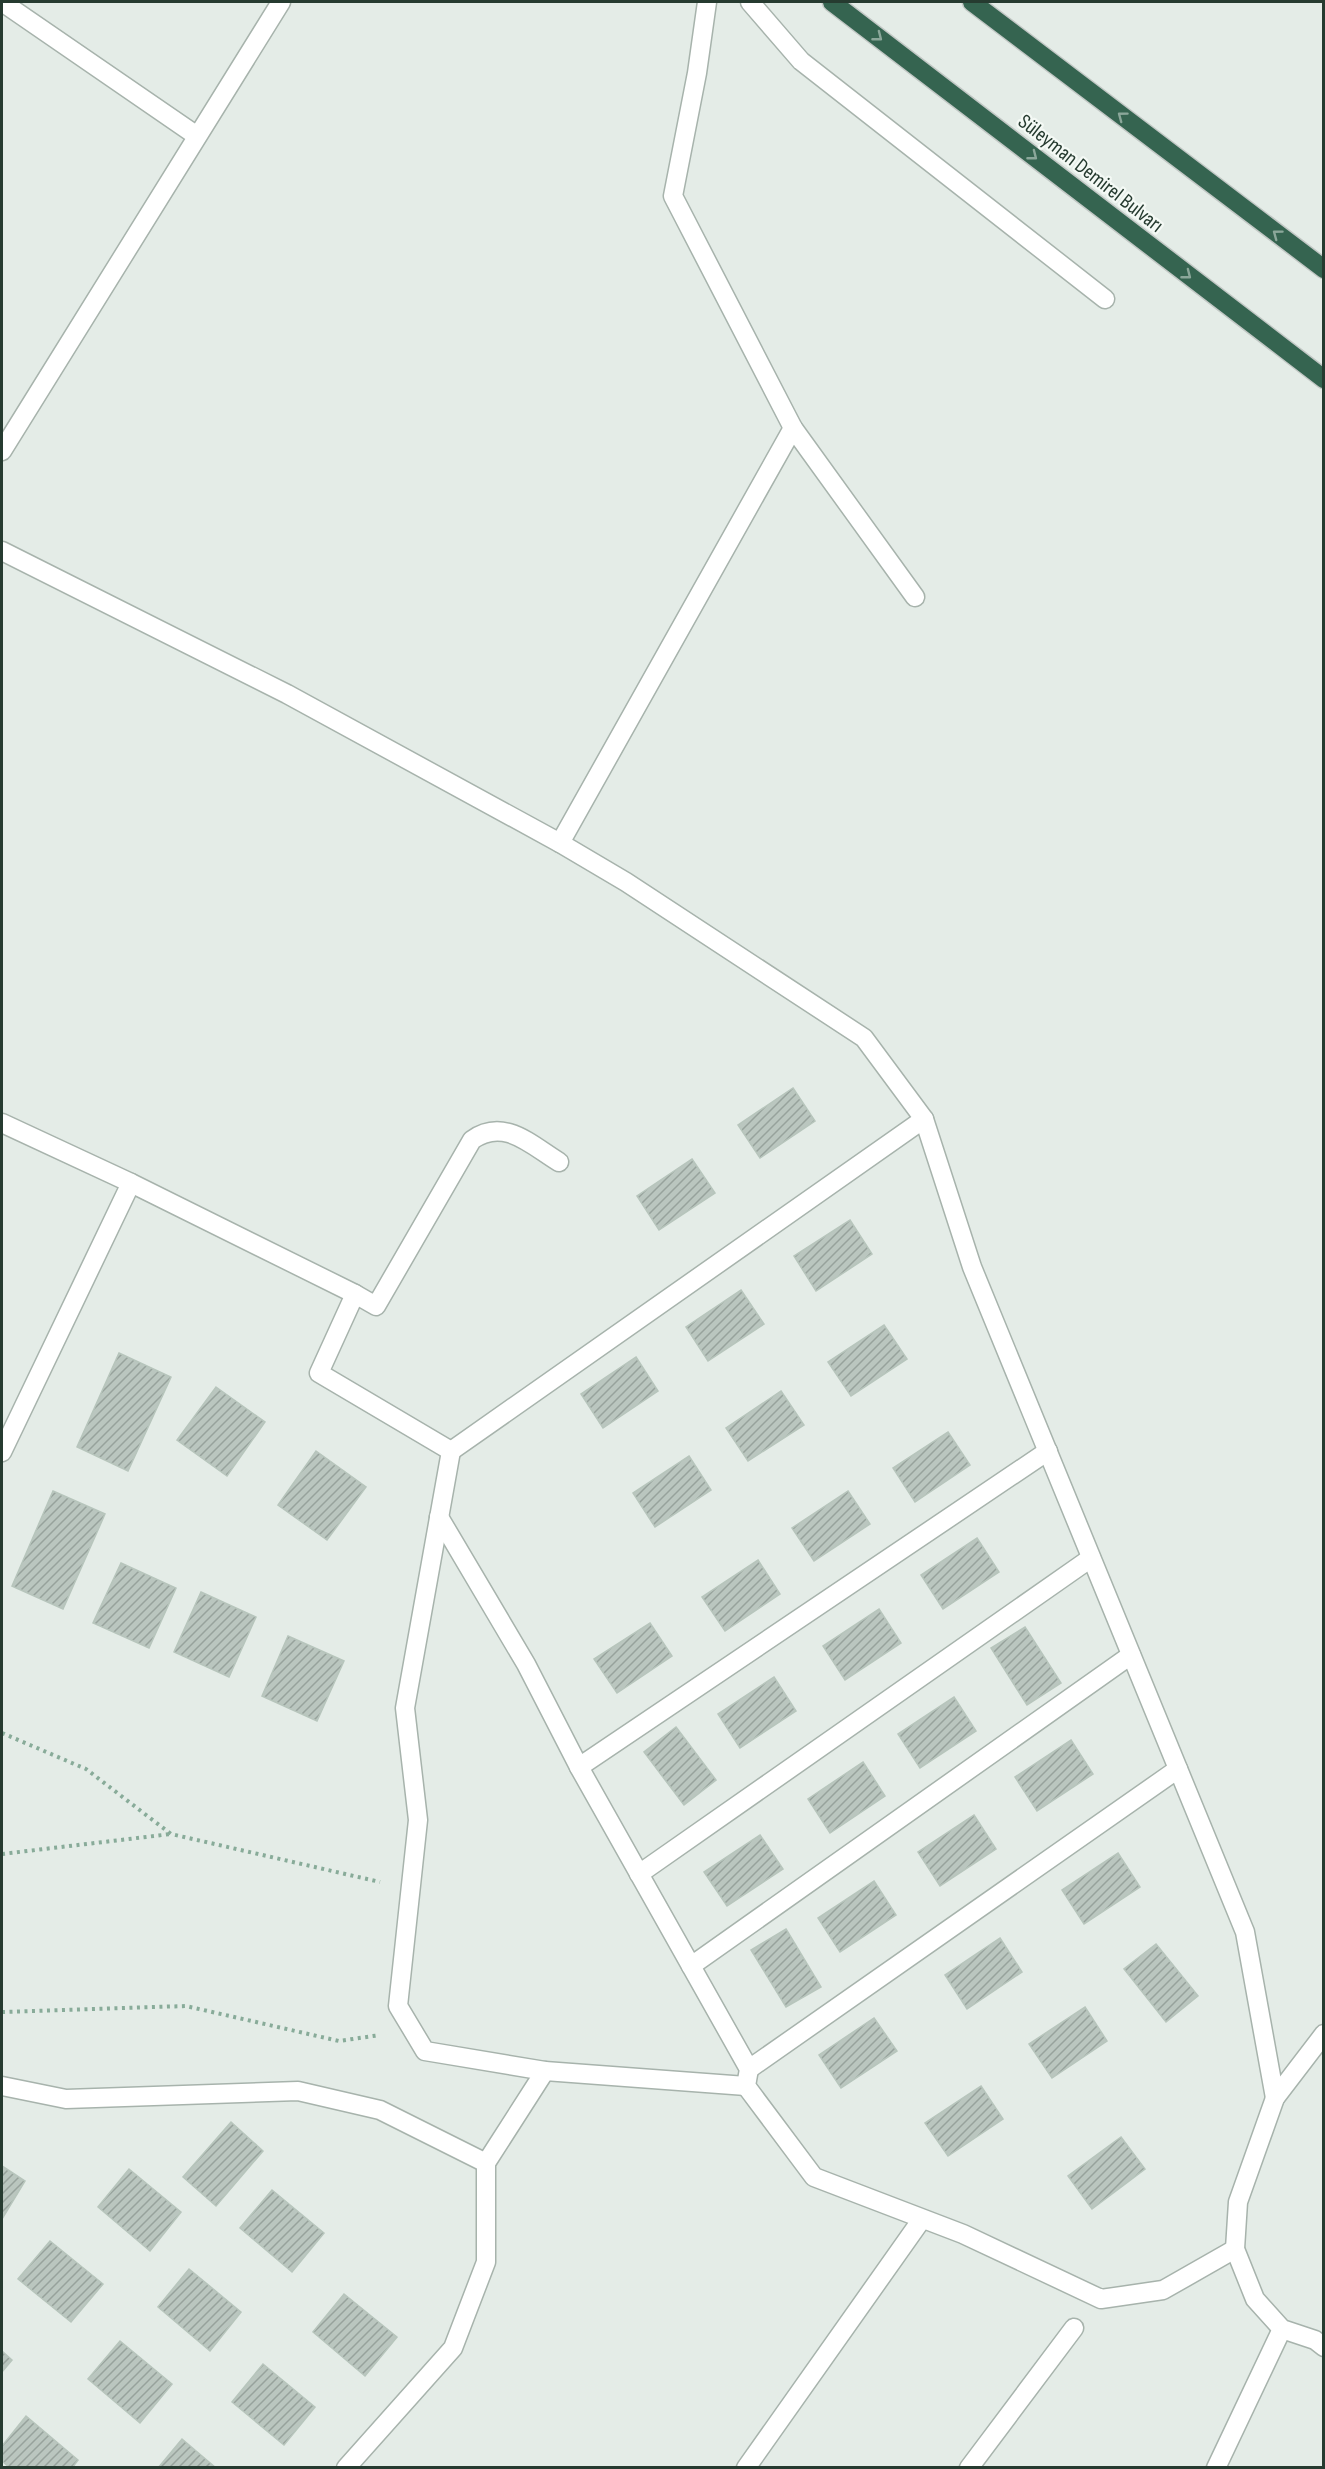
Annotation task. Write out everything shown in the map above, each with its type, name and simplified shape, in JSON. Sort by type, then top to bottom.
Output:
[{"type":"highway","name":"Süleyman Demirel Bulvarı","points":[[832,2],[1323,380]]},
{"type":"highway","points":[[972,2],[1323,269]]},
{"type":"street","points":[[2,2],[197,136]]},
{"type":"street","points":[[2,451],[280,2]]},
{"type":"street","points":[[707,2],[697,73],[673,196],[793,428],[915,597]]},
{"type":"street","points":[[750,2],[801,61],[1105,299]]},
{"type":"street","points":[[560,843],[793,428]]},
{"type":"street","points":[[2,551],[287,694],[560,843],[626,882],[864,1038],[924,1119],[972,1267],[1245,1932],[1275,2098]]},
{"type":"street","points":[[924,1119],[451,1451],[405,1708],[418,1820],[398,2006],[425,2051],[545,2071],[748,2078],[1178,1769]]},
{"type":"street","points":[[2,1123],[131,1183],[376,1306],[472,1140],[485,1132],[506,1131],[560,1162]]},
{"type":"street","points":[[2,1452],[131,1183]]},
{"type":"street","points":[[355,1294],[319,1373],[451,1451]]},
{"type":"street","points":[[579,1767],[1047,1451]]},
{"type":"street","points":[[439,1517],[526,1664],[579,1767],[691,1966],[748,2078],[814,2177],[963,2234],[1101,2299],[1163,2290],[1234,2249]]},
{"type":"street","points":[[639,1874],[1091,1558]]},
{"type":"street","points":[[691,1966],[1131,1655]]},
{"type":"street","points":[[1323,2034],[1275,2098],[1238,2202],[1234,2249],[1255,2299],[1282,2330],[1314,2340],[1323,2347]]},
{"type":"street","points":[[346,2468],[453,2349],[486,2262],[486,2163],[545,2071]]},
{"type":"street","points":[[2,2086],[66,2099],[298,2091],[380,2110],[486,2163]]},
{"type":"street","points":[[746,2468],[922,2219]]},
{"type":"street","points":[[969,2468],[1074,2328]]},
{"type":"street","points":[[1216,2468],[1282,2330]]},
{"type":"path","points":[[2,1733],[86,1769],[171,1834]]},
{"type":"path","points":[[2,1854],[171,1834],[411,1890]]},
{"type":"path","points":[[2,2012],[186,2006],[339,2042],[413,2031]]},
{"type":"building","points":[[793,1088],[815,1121],[760,1158],[738,1125]]},
{"type":"building","points":[[692,1159],[715,1193],[659,1230],[637,1196]]},
{"type":"building","points":[[850,1220],[872,1254],[816,1291],[794,1256]]},
{"type":"building","points":[[741,1290],[764,1324],[708,1361],[686,1327]]},
{"type":"building","points":[[884,1325],[907,1359],[851,1396],[828,1362]]},
{"type":"building","points":[[119,1353],[171,1377],[128,1471],[77,1447]]},
{"type":"building","points":[[636,1357],[658,1391],[603,1428],[581,1394]]},
{"type":"building","points":[[216,1387],[265,1422],[227,1476],[177,1440]]},
{"type":"building","points":[[781,1391],[804,1425],[748,1461],[726,1428]]},
{"type":"building","points":[[948,1432],[970,1465],[915,1502],[893,1468]]},
{"type":"building","points":[[316,1451],[366,1487],[327,1540],[278,1505]]},
{"type":"building","points":[[689,1456],[711,1490],[655,1527],[633,1493]]},
{"type":"building","points":[[53,1491],[105,1514],[63,1609],[12,1586]]},
{"type":"building","points":[[848,1491],[870,1524],[814,1561],[792,1528]]},
{"type":"building","points":[[977,1538],[999,1572],[943,1609],[921,1575]]},
{"type":"building","points":[[758,1560],[780,1594],[725,1631],[702,1597]]},
{"type":"building","points":[[121,1563],[176,1588],[149,1648],[93,1623]]},
{"type":"building","points":[[201,1592],[256,1617],[229,1677],[174,1652]]},
{"type":"building","points":[[879,1609],[901,1643],[845,1680],[823,1646]]},
{"type":"building","points":[[650,1623],[672,1656],[617,1693],[594,1659]]},
{"type":"building","points":[[1025,1627],[1061,1683],[1027,1705],[991,1648]]},
{"type":"building","points":[[288,1636],[344,1661],[317,1721],[262,1696]]},
{"type":"building","points":[[774,1677],[796,1711],[740,1748],[718,1714]]},
{"type":"building","points":[[954,1697],[976,1731],[920,1768],[898,1734]]},
{"type":"building","points":[[676,1727],[716,1780],[684,1805],[644,1752]]},
{"type":"building","points":[[1071,1740],[1093,1774],[1037,1811],[1015,1777]]},
{"type":"building","points":[[863,1762],[885,1796],[830,1833],[808,1799]]},
{"type":"building","points":[[974,1815],[996,1849],[940,1886],[918,1852]]},
{"type":"building","points":[[760,1835],[783,1869],[727,1906],[704,1872]]},
{"type":"building","points":[[1118,1853],[1140,1887],[1084,1924],[1062,1890]]},
{"type":"building","points":[[874,1881],[896,1915],[840,1952],[818,1918]]},
{"type":"building","points":[[786,1929],[821,1987],[786,2007],[751,1950]]},
{"type":"building","points":[[1000,1938],[1022,1972],[967,2009],[945,1975]]},
{"type":"building","points":[[1156,1944],[1198,1996],[1166,2022],[1124,1969]]},
{"type":"building","points":[[1085,2007],[1107,2041],[1052,2078],[1029,2044]]},
{"type":"building","points":[[874,2018],[897,2051],[841,2088],[819,2055]]},
{"type":"building","points":[[981,2086],[1003,2119],[948,2156],[925,2123]]},
{"type":"building","points":[[231,2122],[263,2151],[216,2206],[183,2177]]},
{"type":"building","points":[[1121,2137],[1145,2169],[1092,2209],[1068,2176]]},
{"type":"building","points":[[2,2166],[25,2181],[2,2219]]},
{"type":"building","points":[[129,2169],[181,2212],[150,2251],[98,2207]]},
{"type":"building","points":[[272,2190],[324,2233],[292,2272],[240,2228]]},
{"type":"building","points":[[50,2241],[103,2284],[71,2322],[18,2279]]},
{"type":"building","points":[[189,2269],[241,2312],[210,2351],[158,2307]]},
{"type":"building","points":[[344,2294],[397,2337],[365,2376],[313,2332]]},
{"type":"building","points":[[120,2341],[172,2384],[140,2423],[88,2379]]},
{"type":"building","points":[[2,2351],[12,2360],[2,2372]]},
{"type":"building","points":[[263,2364],[315,2407],[284,2445],[232,2402]]},
{"type":"building","points":[[26,2416],[78,2460],[72,2468],[10,2468],[2,2461],[2,2446]]},
{"type":"building","points":[[182,2439],[216,2468],[158,2468]]}]
